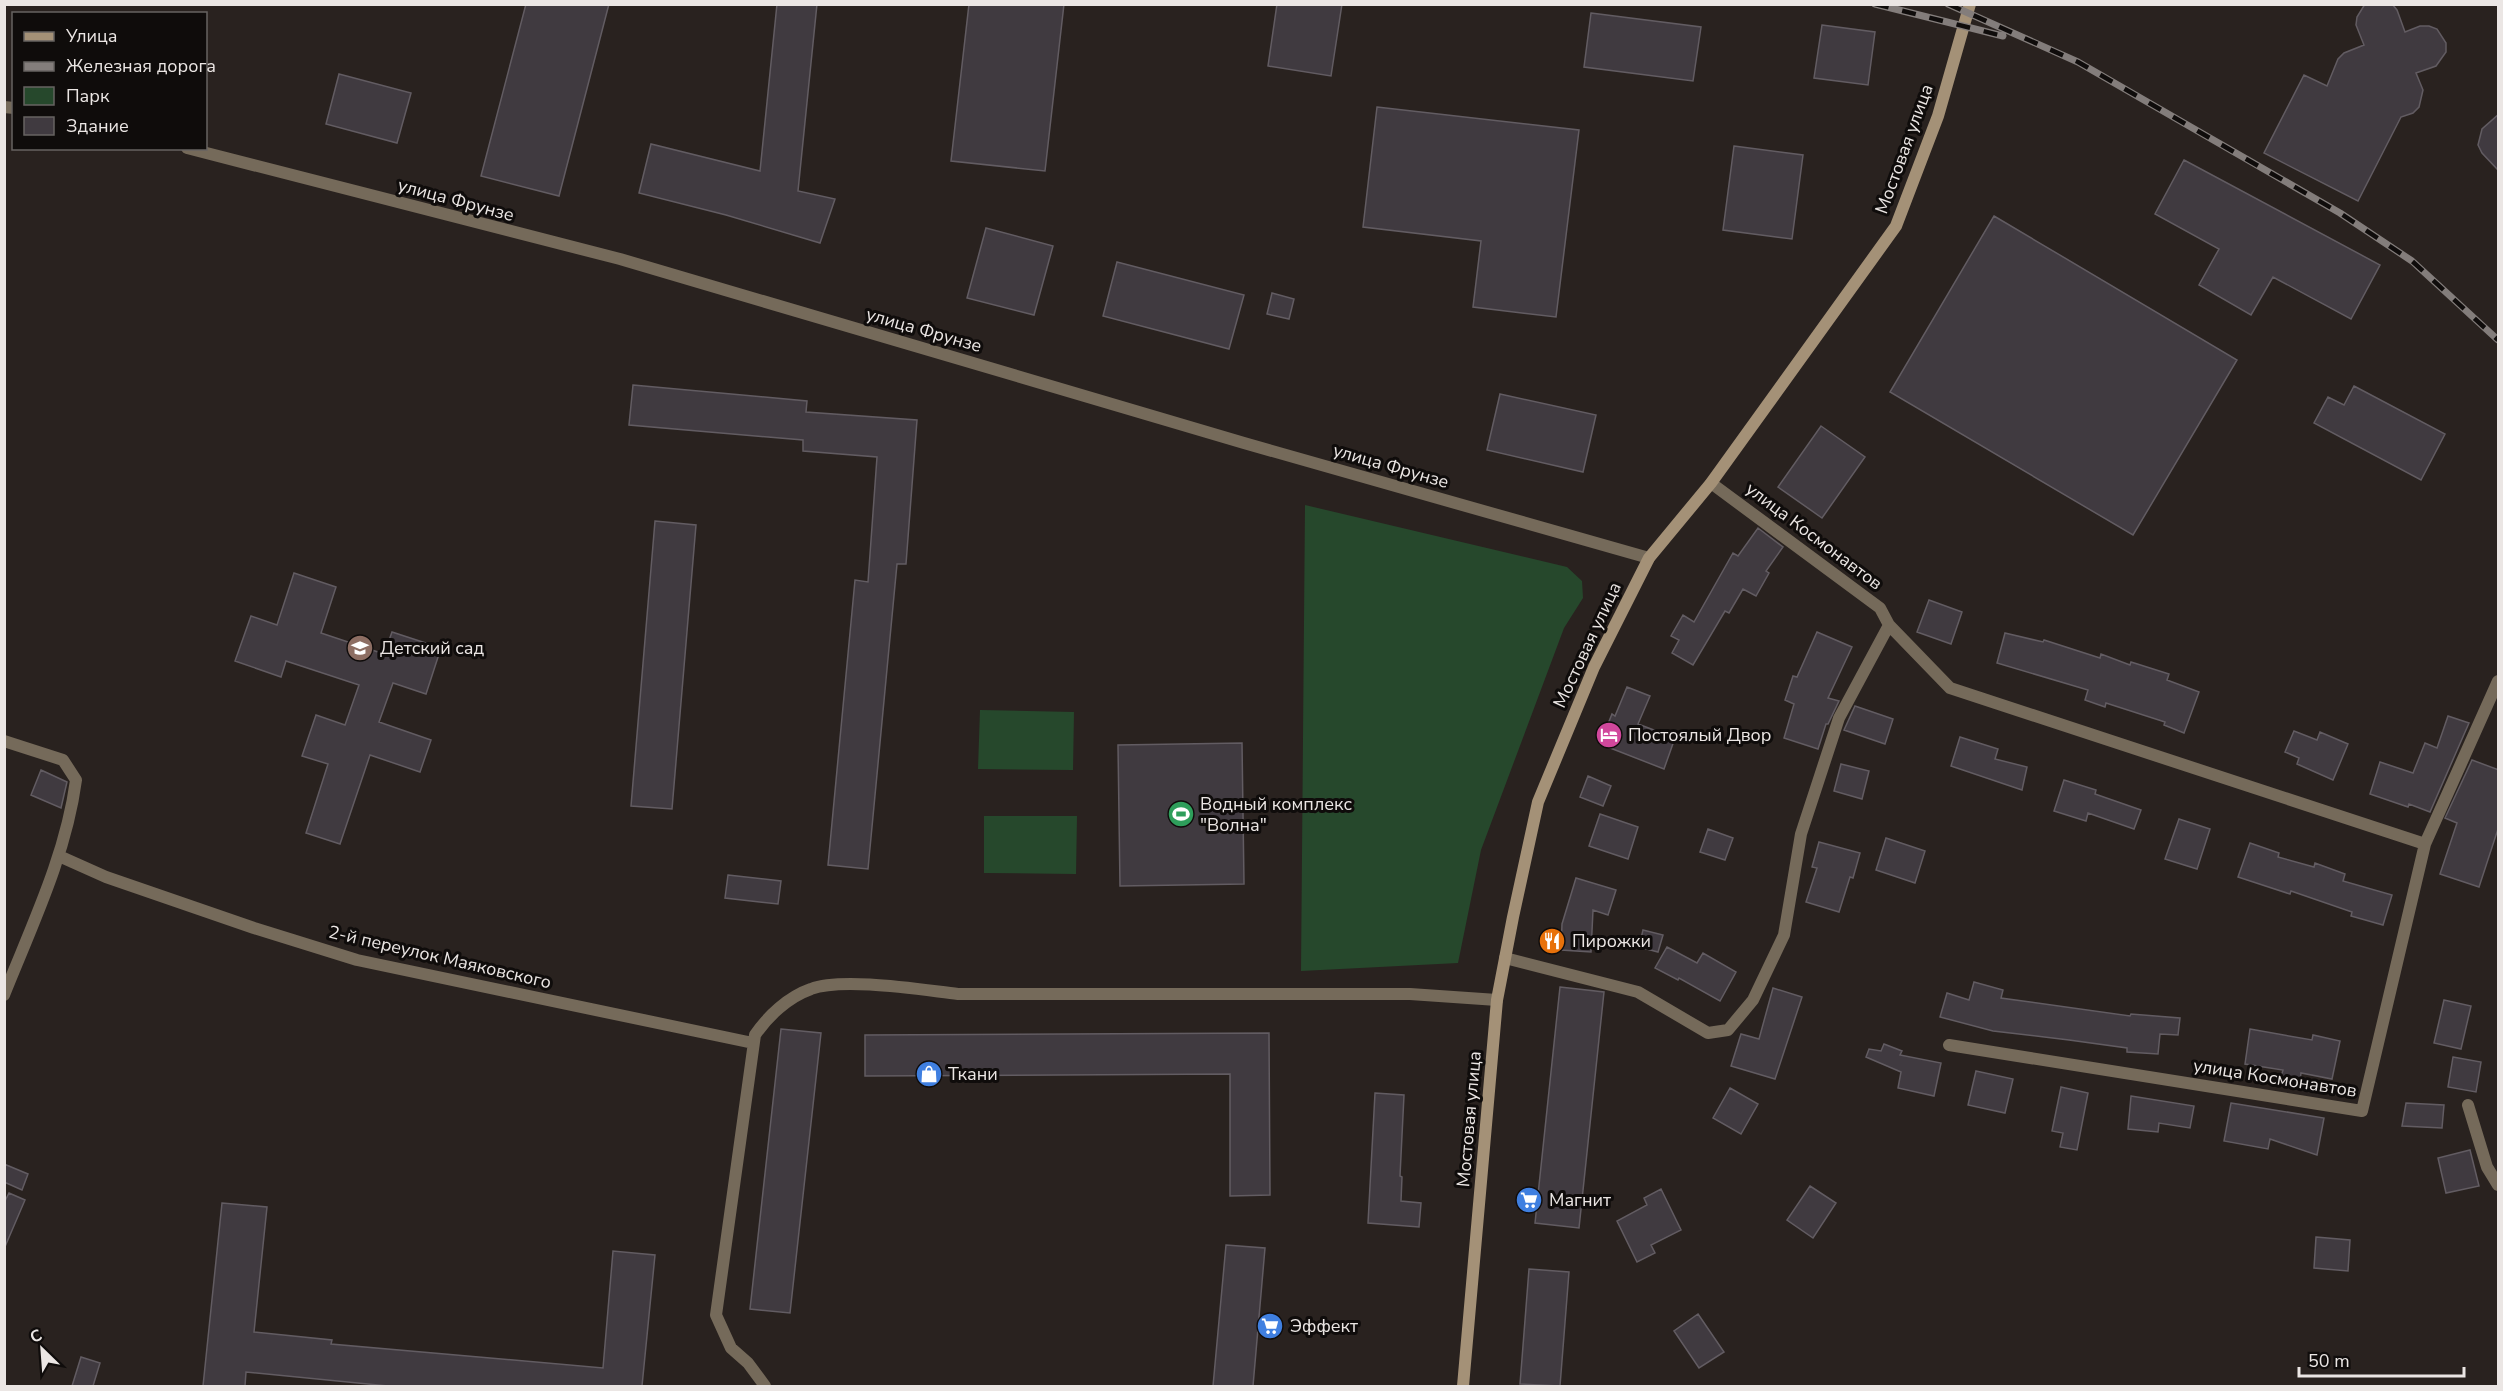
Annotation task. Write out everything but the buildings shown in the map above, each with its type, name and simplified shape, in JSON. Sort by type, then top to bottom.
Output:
[{"type":"main road","name":"Мостовая улица","points":[[1463,1386],[1497,1000],[1538,802],[1594,667],[1649,558],[1711,483],[1896,226],[1938,116],[1970,4]]},
{"type":"street","name":"улица Фрунзе","points":[[195,150],[620,259],[1244,443],[1649,558]]},
{"type":"street","name":"улица Космонавтов","points":[[1711,483],[1880,608],[1889,625],[1950,688],[2425,844]]},
{"type":"street","points":[[1504,958],[1638,992],[1708,1034],[1728,1030],[1754,1000],[1784,935],[1801,834],[1839,718],[1889,625]]},
{"type":"street","name":"улица Космонавтов","points":[[1949,1045],[2362,1111],[2425,844],[2499,681]]},
{"type":"street","points":[[4,741],[63,760],[76,780],[73,803],[59,856],[4,995]]},
{"type":"street","name":"2-й переулок Маяковского","points":[[59,856],[106,877],[254,928],[357,960],[753,1043]]},
{"type":"street","points":[[765,1386],[748,1363],[731,1348],[716,1315],[755,1035],[765,1021],[797,995],[812,988],[844,984],[958,994],[1410,994],[1497,1000]]},
{"type":"street","points":[[2468,1105],[2487,1167],[2499,1185]]},
{"type":"green space","points":[[1305,505],[1567,567],[1582,581],[1583,598],[1564,628],[1481,850],[1458,963],[1301,971]]},
{"type":"green space","points":[[980,710],[1074,712],[1073,770],[978,769]]},
{"type":"green space","points":[[984,816],[1077,816],[1076,874],[984,873]]},
{"type":"railway","points":[[1875,4],[2003,36]]},
{"type":"railway","points":[[1948,4],[2078,62],[2340,213],[2412,261],[2498,340]]},
{"type":"place","name":"Детский сад","points":[[360,648]]},
{"type":"place","name":"Постоялый Двор","points":[[1609,735]]},
{"type":"place","name":"Водный комплекс \"Волна\"","points":[[1181,814]]},
{"type":"place","name":"Пирожки","points":[[1552,941]]},
{"type":"place","name":"Ткани","points":[[929,1074]]},
{"type":"place","name":"Магнит","points":[[1529,1200]]},
{"type":"place","name":"Эффект","points":[[1270,1326]]}]
